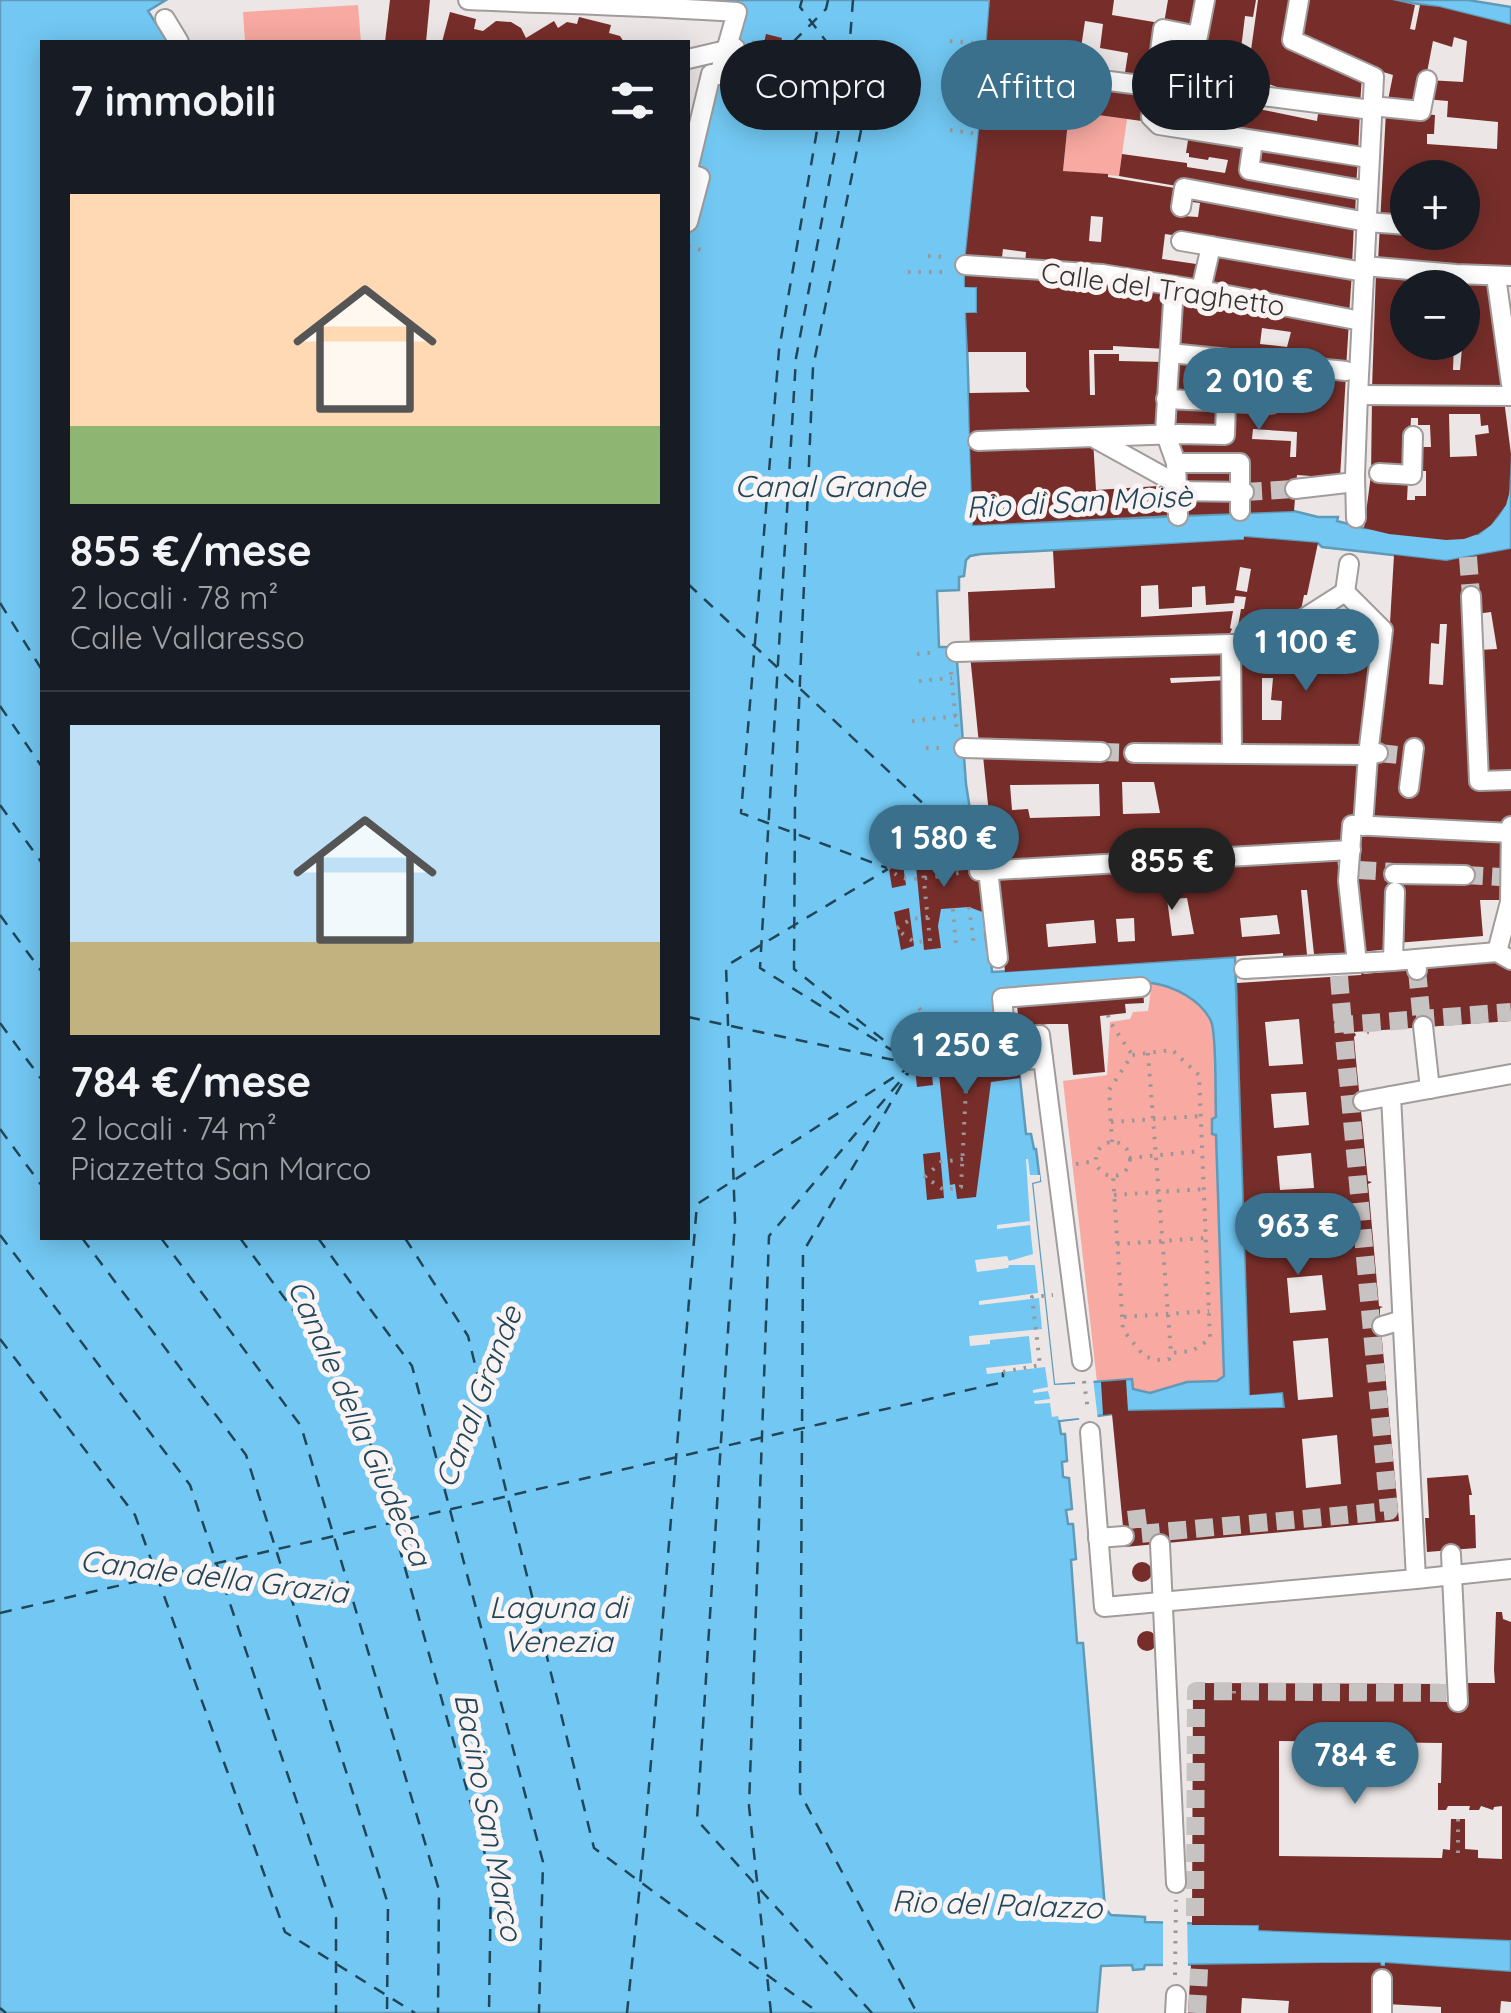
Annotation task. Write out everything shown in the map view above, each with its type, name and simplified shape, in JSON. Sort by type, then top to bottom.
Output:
[{"type":"street","points":[[468,0],[738,12],[738,40]]},
{"type":"street","points":[[1162,40],[1163,28],[1198,36],[1205,0]]},
{"type":"street","points":[[1300,0],[1292,40],[1374,77],[1368,191],[1374,222],[1364,269],[1358,395],[1365,475],[1356,518]]},
{"type":"street","points":[[165,19],[179,40]]},
{"type":"street","points":[[690,58],[720,51]]},
{"type":"street","points":[[690,155],[694,120],[712,74],[720,75]]},
{"type":"street","points":[[1270,97],[1421,111],[1427,80]]},
{"type":"street","points":[[1186,130],[1369,158]]},
{"type":"street","points":[[1254,141],[1249,170],[1368,191]]},
{"type":"street","points":[[690,173],[700,177],[690,214]]},
{"type":"street","points":[[1180,208],[1184,188],[1390,223]]},
{"type":"street","points":[[1181,241],[1364,269],[1503,276],[1511,384]]},
{"type":"street","points":[[1201,290],[1210,246]]},
{"type":"street","name":"Calle del Traghetto","points":[[960,263],[1102,274],[1361,321]]},
{"type":"street","points":[[1174,286],[1166,399],[1178,463],[1178,516]]},
{"type":"street","points":[[1170,353],[1346,371]]},
{"type":"street","points":[[1358,395],[1511,396]]},
{"type":"street","points":[[1166,399],[1271,404]]},
{"type":"street","points":[[978,441],[1170,433],[1225,436],[1226,402]]},
{"type":"street","points":[[1295,489],[1365,475],[1412,474],[1413,436]]},
{"type":"street","points":[[1094,437],[1178,488],[1241,498],[1240,463],[1137,462]]},
{"type":"street","points":[[952,656],[1286,645],[1294,638],[1298,622],[1344,592],[1349,564]]},
{"type":"street","points":[[1344,592],[1383,630],[1373,754],[1352,850],[1348,964]]},
{"type":"street","points":[[1471,596],[1479,781],[1511,780]]},
{"type":"street","points":[[1231,644],[1232,752]]},
{"type":"street","points":[[960,742],[1102,752]]},
{"type":"street","points":[[1134,752],[1373,754]]},
{"type":"street","points":[[1409,788],[1412,754]]},
{"type":"street","points":[[1244,969],[1348,964],[1393,954],[1416,964],[1505,952],[1510,833],[1357,825]]},
{"type":"street","points":[[998,958],[981,898],[984,870],[1352,850]]},
{"type":"street","points":[[1393,954],[1394,883],[1465,875]]},
{"type":"street","points":[[1082,1361],[1042,1058],[1042,1030],[1006,1038],[1011,1015],[1002,998],[1133,989]]},
{"type":"street","points":[[1422,1026],[1430,1088]]},
{"type":"street","points":[[1018,1062],[1042,1058]]},
{"type":"street","points":[[1362,1101],[1511,1074]]},
{"type":"street","points":[[1391,1096],[1408,1513],[1416,1580]]},
{"type":"street","points":[[1382,1326],[1402,1320]]},
{"type":"street","points":[[1090,1432],[1104,1606],[1416,1580],[1511,1568]]},
{"type":"street","points":[[1098,1538],[1124,1536]]},
{"type":"street","points":[[1161,1546],[1172,1806],[1181,1881]]},
{"type":"street","points":[[1451,1554],[1454,1696]]},
{"type":"street","points":[[1172,1806],[1192,1805]]},
{"type":"street","points":[[1382,1978],[1382,2013]]},
{"type":"path","points":[[763,45],[778,57],[738,46],[763,45]]},
{"type":"path","points":[[950,130],[978,134]]},
{"type":"path","points":[[690,246],[705,250]]},
{"type":"path","points":[[908,272],[952,272],[960,263],[928,256]]},
{"type":"path","points":[[917,654],[952,656],[960,742],[926,748]]},
{"type":"path","points":[[919,681],[952,678]]},
{"type":"path","points":[[912,721],[956,716]]},
{"type":"path","points":[[928,917],[911,919],[896,930],[914,942],[930,940],[928,917],[924,877],[921,852],[903,854],[888,869],[906,879],[924,877],[984,870]]},
{"type":"path","points":[[974,945],[981,898]]},
{"type":"path","points":[[952,908],[956,945]]},
{"type":"path","points":[[919,1008],[946,1042]]},
{"type":"path","points":[[1108,1015],[1132,1054]]},
{"type":"path","points":[[962,1160],[941,1162],[926,1176],[944,1190],[962,1188],[966,1069],[950,1048],[930,1050],[914,1064],[932,1072],[966,1069],[1018,1062]]},
{"type":"path","points":[[1132,1054],[1172,1050],[1199,1075],[1210,1340],[1192,1351],[1171,1353]]},
{"type":"path","points":[[1112,1176],[1123,1330],[1144,1356],[1169,1359],[1148,1052]]},
{"type":"path","points":[[1112,1142],[1109,1090],[1132,1054]]},
{"type":"path","points":[[1111,1122],[1201,1116]]},
{"type":"path","points":[[1112,1142],[1126,1149],[1130,1158],[1125,1171],[1112,1176],[1104,1174],[1096,1162],[1098,1150],[1112,1142]]},
{"type":"path","points":[[1130,1158],[1202,1151]]},
{"type":"path","points":[[1114,1196],[1204,1188]]},
{"type":"path","points":[[1117,1244],[1206,1238]]},
{"type":"path","points":[[1004,1372],[1040,1365],[1032,1297],[1073,1294]]},
{"type":"path","points":[[1122,1317],[1209,1311]]},
{"type":"path","points":[[1082,1361],[1090,1432]]},
{"type":"path","points":[[1458,1819],[1458,1857]]},
{"type":"path","points":[[1176,1961],[1181,1881]]},
{"type":"shaded area","points":[[358,5],[361,40],[245,40],[243,12]]},
{"type":"shaded area","points":[[1112,117],[1127,119],[1119,176],[1063,171],[1067,130],[1112,130]]},
{"type":"shaded area","points":[[1152,983],[1194,1000],[1213,1028],[1224,1376],[1217,1381],[1187,1382],[1150,1393],[1133,1388],[1131,1379],[1097,1382],[1063,1081],[1107,1075],[1110,1022],[1130,1019],[1133,1012],[1148,1011]]},
{"type":"water","name":"Laguna di Venezia","points":[[0,0],[166,0],[148,11],[167,40],[40,40],[40,1240],[690,1240],[690,229],[704,173],[695,170],[716,81],[720,82],[720,130],[921,130],[921,40],[736,40],[744,8],[646,0],[990,0],[987,40],[941,40],[941,130],[979,130],[965,263],[965,286],[977,287],[977,313],[966,314],[973,525],[1294,511],[1338,517],[1337,521],[1364,528],[1478,534],[1496,518],[1506,501],[1511,458],[1511,549],[1446,561],[1245,537],[981,554],[966,560],[959,590],[937,591],[939,647],[956,647],[966,784],[977,855],[985,855],[986,862],[985,933],[992,972],[1235,957],[1250,1394],[1283,1392],[1284,1408],[1114,1411],[1059,1421],[1061,1434],[1065,1434],[1067,1461],[1062,1462],[1063,1477],[1069,1478],[1072,1509],[1066,1510],[1068,1524],[1073,1524],[1076,1559],[1071,1560],[1077,1643],[1083,1643],[1105,1908],[1111,1915],[1145,1917],[1145,1922],[1511,1940],[1511,1972],[1386,1963],[1145,1965],[1144,1969],[1133,1970],[1132,1965],[1101,1966],[1097,2013],[0,2013]],"holes":[[[1152,983],[1194,1001],[1211,1021],[1215,1052],[1216,1117],[1212,1119],[1212,1134],[1216,1135],[1224,1376],[1217,1381],[1187,1382],[1150,1393],[1133,1389],[1132,1379],[1054,1385],[1032,1183],[1040,1181],[1036,1149],[1031,1134],[1026,1134],[1016,1041],[996,996]]]},
{"type":"water","points":[[1392,0],[1468,0],[1511,7],[1511,25],[1439,7]]},
{"type":"pier","points":[[1026,1159],[1030,1175],[1040,1175],[1040,1181],[1032,1183],[1054,1385],[1093,1378],[1098,1420],[1059,1420],[1058,1416],[1052,1417],[1050,1403],[1035,1404],[1034,1401],[1050,1399],[1048,1391],[1033,1393],[1048,1387],[1045,1367],[987,1374],[986,1368],[1032,1363],[1029,1336],[970,1346],[969,1336],[1042,1329],[1039,1298],[979,1305],[979,1301],[1038,1293],[1035,1265],[1009,1265],[977,1272],[975,1260],[1007,1256],[1009,1261],[1033,1254],[1030,1225],[997,1229],[997,1225],[1030,1221]]},
{"type":"pier","points":[[1187,1916],[1188,1970],[1163,1970],[1163,1917]]},
{"type":"building","points":[[390,0],[430,0],[426,40],[385,40]]},
{"type":"building","points":[[990,0],[1114,0],[1112,15],[1160,23],[1157,40],[1132,40],[1132,80],[1124,79],[1128,53],[1112,50],[1112,40],[1101,40],[1103,24],[1085,21],[1082,40],[987,40]]},
{"type":"building","points":[[1168,0],[1200,0],[1195,30],[1164,23]]},
{"type":"building","points":[[1211,0],[1256,0],[1253,17],[1245,16],[1242,40],[1204,40]]},
{"type":"building","points":[[1258,0],[1294,0],[1286,41],[1362,75],[1360,106],[1321,103],[1270,84],[1270,40],[1252,40]]},
{"type":"building","points":[[1308,0],[1392,0],[1415,5],[1410,29],[1415,30],[1420,5],[1511,25],[1511,274],[1378,262],[1386,111],[1435,115],[1434,134],[1427,134],[1427,144],[1497,149],[1498,122],[1447,117],[1448,101],[1425,99],[1427,80],[1463,82],[1467,41],[1454,37],[1452,47],[1433,41],[1420,109],[1387,105],[1393,75],[1350,62],[1301,40]]},
{"type":"building","points":[[450,12],[476,19],[474,29],[483,31],[496,21],[511,22],[521,28],[526,38],[554,21],[558,28],[567,22],[577,24],[579,17],[611,25],[609,33],[623,40],[443,40]]},
{"type":"building","points":[[766,34],[782,38],[782,40],[765,40]]},
{"type":"building","points":[[1112,85],[1132,87],[1132,120],[1112,117]]},
{"type":"building","points":[[1319,107],[1360,110],[1358,154],[1226,130],[1270,130],[1270,111],[1317,121]]},
{"type":"building","points":[[979,130],[1067,130],[1063,171],[1108,174],[1181,189],[1182,216],[1198,217],[1200,203],[1184,201],[1185,190],[1354,222],[1352,266],[1165,234],[1162,259],[1203,265],[1199,287],[1025,266],[1026,252],[1003,249],[1001,265],[965,263]],"holes":[[[1091,216],[1103,217],[1101,242],[1089,241]]]},
{"type":"building","points":[[1189,134],[1249,144],[1245,172],[1356,191],[1355,217],[1119,176],[1122,154],[1225,173],[1228,160],[1189,157]]},
{"type":"building","points":[[1257,144],[1358,159],[1356,186],[1253,169]]},
{"type":"building","points":[[1217,247],[1352,272],[1349,316],[1208,288]]},
{"type":"building","points":[[965,268],[1172,288],[1166,349],[1113,346],[1113,350],[1089,350],[1090,395],[1095,395],[1094,354],[1119,354],[1119,361],[1165,362],[1163,432],[970,439],[969,393],[1030,392],[1026,387],[1026,352],[968,352],[966,313],[977,313],[977,287],[965,287]]},
{"type":"building","points":[[1376,272],[1390,274],[1390,360],[1453,360],[1453,370],[1460,370],[1461,360],[1480,360],[1480,284],[1492,285],[1503,391],[1372,389]]},
{"type":"building","points":[[1177,289],[1349,321],[1346,369],[1171,349]],"holes":[[[1262,328],[1291,332],[1287,347],[1260,344]]]},
{"type":"building","points":[[1171,355],[1346,374],[1340,478],[1297,475],[1294,511],[1183,515],[1181,464],[1237,466],[1238,494],[1244,458],[1181,460],[1180,436],[1228,438],[1228,405],[1169,395]],"holes":[[[1253,429],[1297,432],[1296,457],[1290,457],[1291,441],[1252,439]]]},
{"type":"building","points":[[1372,398],[1504,400],[1511,454],[1509,494],[1491,525],[1478,534],[1446,540],[1364,528],[1371,475]],"holes":[[[1449,414],[1480,414],[1481,426],[1488,425],[1489,433],[1475,435],[1477,456],[1450,457]],[[1411,418],[1418,418],[1418,425],[1430,425],[1431,447],[1415,447],[1414,471],[1426,471],[1426,496],[1415,496],[1415,500],[1407,500]]]},
{"type":"building","points":[[1169,401],[1224,404],[1223,433],[1168,432]]},
{"type":"building","points":[[1093,439],[1096,490],[1174,485],[1175,515],[973,525],[970,444]]},
{"type":"building","points":[[1244,540],[1318,543],[1307,595],[1301,610],[1292,616],[1288,638],[1236,638],[1246,597],[1235,596],[1234,603],[1206,605],[1205,586],[1192,587],[1192,607],[1159,609],[1158,585],[1141,586],[1141,617],[1233,611],[1228,638],[970,647],[968,592],[1055,588],[1053,551]],"holes":[[[1240,567],[1251,569],[1247,592],[1236,590]]]},
{"type":"building","points":[[1511,549],[1511,776],[1486,777],[1479,650],[1497,649],[1491,612],[1476,614],[1473,783],[1511,785],[1511,827],[1372,820],[1394,555],[1446,561]],"holes":[[[1440,624],[1447,624],[1443,685],[1429,684],[1431,643],[1439,644]]]},
{"type":"building","points":[[1302,627],[1307,632],[1322,633],[1327,629],[1328,633],[1349,635],[1350,631],[1369,637],[1376,634],[1364,750],[1235,747],[1234,650],[1299,656]],"holes":[[[1262,678],[1273,678],[1271,700],[1282,701],[1281,720],[1262,720]]]},
{"type":"building","points":[[1228,649],[1228,676],[1170,678],[1171,683],[1228,680],[1230,747],[1134,743],[1134,758],[1363,759],[1357,821],[1348,847],[994,862],[983,756],[1101,757],[1102,743],[979,744],[970,655]],"holes":[[[1122,782],[1154,782],[1160,813],[1123,814]],[[1099,784],[1100,816],[1030,818],[1028,809],[1012,810],[1010,785]]]},
{"type":"building","points":[[1361,829],[1504,836],[1504,900],[1480,900],[1483,936],[1396,943],[1389,949],[1361,952],[1354,881],[1360,868]]},
{"type":"building","points":[[939,841],[953,871],[965,870],[955,849],[959,848],[970,869],[979,869],[985,913],[969,907],[941,909],[941,948],[924,950],[914,845],[926,845],[928,861],[939,858],[932,843]]},
{"type":"building","points":[[900,846],[906,885],[892,888],[886,850]]},
{"type":"building","points":[[1337,853],[1350,953],[1314,954],[1307,890],[1301,890],[1307,955],[1283,957],[1283,953],[1005,972],[996,878]],"holes":[[[1187,898],[1194,934],[1172,936],[1167,899]],[[1277,915],[1280,934],[1242,937],[1240,918]],[[1134,918],[1135,941],[1118,942],[1116,919]],[[1094,920],[1096,943],[1048,947],[1046,924]]]},
{"type":"building","points":[[909,908],[914,946],[901,950],[894,912]]},
{"type":"building","points":[[1511,963],[1511,1021],[1369,1031],[1368,1035],[1367,1031],[1354,1032],[1368,1181],[1372,1182],[1368,1184],[1379,1306],[1383,1307],[1380,1319],[1399,1521],[1125,1547],[1112,1414],[1103,1415],[1101,1382],[1126,1380],[1128,1411],[1285,1408],[1283,1392],[1250,1395],[1237,983],[1361,975],[1362,970],[1364,974]],"holes":[[[1299,1019],[1303,1064],[1269,1066],[1265,1022]],[[1306,1092],[1309,1125],[1274,1128],[1271,1094]],[[1311,1153],[1314,1188],[1280,1190],[1277,1156]],[[1317,1213],[1320,1249],[1285,1251],[1282,1216]],[[1322,1275],[1326,1310],[1290,1313],[1287,1278]],[[1328,1338],[1333,1397],[1298,1400],[1293,1341]],[[1337,1435],[1341,1484],[1306,1488],[1302,1439]]]},
{"type":"building","points":[[1143,990],[1144,1003],[1125,1004],[1126,1013],[1100,1016],[1105,1072],[1073,1075],[1068,1024],[1019,1029],[1017,1004]]},
{"type":"building","points":[[1000,1036],[1016,1041],[1020,1078],[991,1082],[976,1197],[957,1199],[955,1184],[950,1185],[939,1074],[932,1074],[933,1085],[917,1087],[912,1041],[929,1040],[930,1048],[936,1047],[936,1043]]},
{"type":"building","points":[[940,1152],[944,1198],[927,1200],[923,1154]]},
{"type":"building","points":[[1468,1475],[1476,1548],[1427,1552],[1427,1478]]},
{"type":"building","points":[[1142,1562],[1152,1572],[1142,1582],[1132,1572]]},
{"type":"building","points":[[1496,1612],[1502,1612],[1503,1619],[1511,1622],[1511,1940],[1259,1930],[1259,1925],[1192,1925],[1193,1683],[1446,1684],[1446,1702],[1468,1702],[1468,1683],[1495,1683]],"holes":[[[1279,1741],[1442,1743],[1438,1810],[1448,1806],[1493,1810],[1502,1806],[1502,1859],[1478,1858],[1478,1850],[1465,1849],[1465,1819],[1451,1819],[1450,1850],[1443,1849],[1442,1858],[1279,1856]]]},
{"type":"building","points":[[1147,1631],[1157,1641],[1147,1651],[1137,1641]]},
{"type":"building","points":[[1380,1963],[1511,1972],[1511,2002],[1501,2001],[1500,2013],[1441,2013],[1441,2007],[1386,2004],[1379,2013],[1288,2013],[1289,2001],[1242,1998],[1241,2013],[1188,2013],[1191,1965]]},
{"type":"ferry route","points":[[802,0],[800,7],[868,96],[813,367],[795,802],[794,969],[901,1054]]},
{"type":"ferry route","points":[[828,0],[826,9],[778,57],[824,90],[779,350],[741,813],[887,868]]},
{"type":"ferry route","points":[[853,0],[846,92],[796,358],[760,968],[914,1064]]},
{"type":"ferry route","points":[[690,586],[945,824],[957,848]]},
{"type":"ferry route","points":[[0,603],[40,667]]},
{"type":"ferry route","points":[[0,706],[40,764]]},
{"type":"ferry route","points":[[0,805],[40,860]]},
{"type":"ferry route","points":[[872,2013],[697,1820],[735,1221],[726,966],[888,869]]},
{"type":"ferry route","points":[[0,915],[40,969]]},
{"type":"ferry route","points":[[690,1017],[908,1063]]},
{"type":"ferry route","points":[[0,1023],[40,1077]]},
{"type":"ferry route","points":[[913,1065],[803,1252],[800,1793],[917,2013]]},
{"type":"ferry route","points":[[627,2013],[697,1204],[913,1065]]},
{"type":"ferry route","points":[[771,2013],[749,1806],[769,1236],[907,1073]]},
{"type":"ferry route","points":[[0,1129],[40,1183]]},
{"type":"ferry route","points":[[0,1235],[190,1485],[336,1918],[336,2013]]},
{"type":"ferry route","points":[[84,1240],[246,1455],[388,1904],[387,2013]]},
{"type":"ferry route","points":[[162,1240],[301,1426],[439,1890],[438,2013]]},
{"type":"ferry route","points":[[241,1240],[357,1396],[491,1876],[489,2013]]},
{"type":"ferry route","points":[[319,1240],[412,1366],[543,1862],[539,2013]]},
{"type":"ferry route","points":[[406,1240],[468,1336],[594,1848],[819,2013]]},
{"type":"ferry route","points":[[0,1339],[135,1515],[285,1932],[415,2013]]},
{"type":"ferry route","points":[[0,1613],[1003,1382],[1003,1372]]},
{"type":"ferry route","points":[[0,2008],[6,2013]]},
{"type":"tunnel","points":[[1244,492],[1295,489]]},
{"type":"tunnel","points":[[1468,557],[1471,596]]},
{"type":"tunnel","points":[[1101,752],[1134,753]]},
{"type":"tunnel","points":[[1379,753],[1408,756]]},
{"type":"tunnel","points":[[1358,870],[1394,872]]},
{"type":"tunnel","points":[[1465,875],[1501,877]]},
{"type":"tunnel","points":[[1417,970],[1422,1023]]},
{"type":"tunnel","points":[[1339,976],[1343,1025]]},
{"type":"tunnel","points":[[1136,1510],[1139,1534],[1389,1511],[1343,1025],[1511,1012]]},
{"type":"tunnel","points":[[1195,1916],[1196,1691],[1446,1693]]},
{"type":"tunnel","points":[[1197,2013],[1199,1969]]},
{"type":"water label","name":"Canal Grande","points":[[830,487]]},
{"type":"water label","name":"Rio di San Moisè","points":[[1079,502]]},
{"type":"water label","name":"Canal Grande","points":[[479,1397]]},
{"type":"water label","name":"Canale della Giudecca","points":[[359,1423]]},
{"type":"water label","name":"Canale della Grazia","points":[[214,1577]]},
{"type":"water label","name":"Bacino San Marco","points":[[488,1817]]},
{"type":"water label","name":"Rio del Palazzo","points":[[997,1905]]}]
